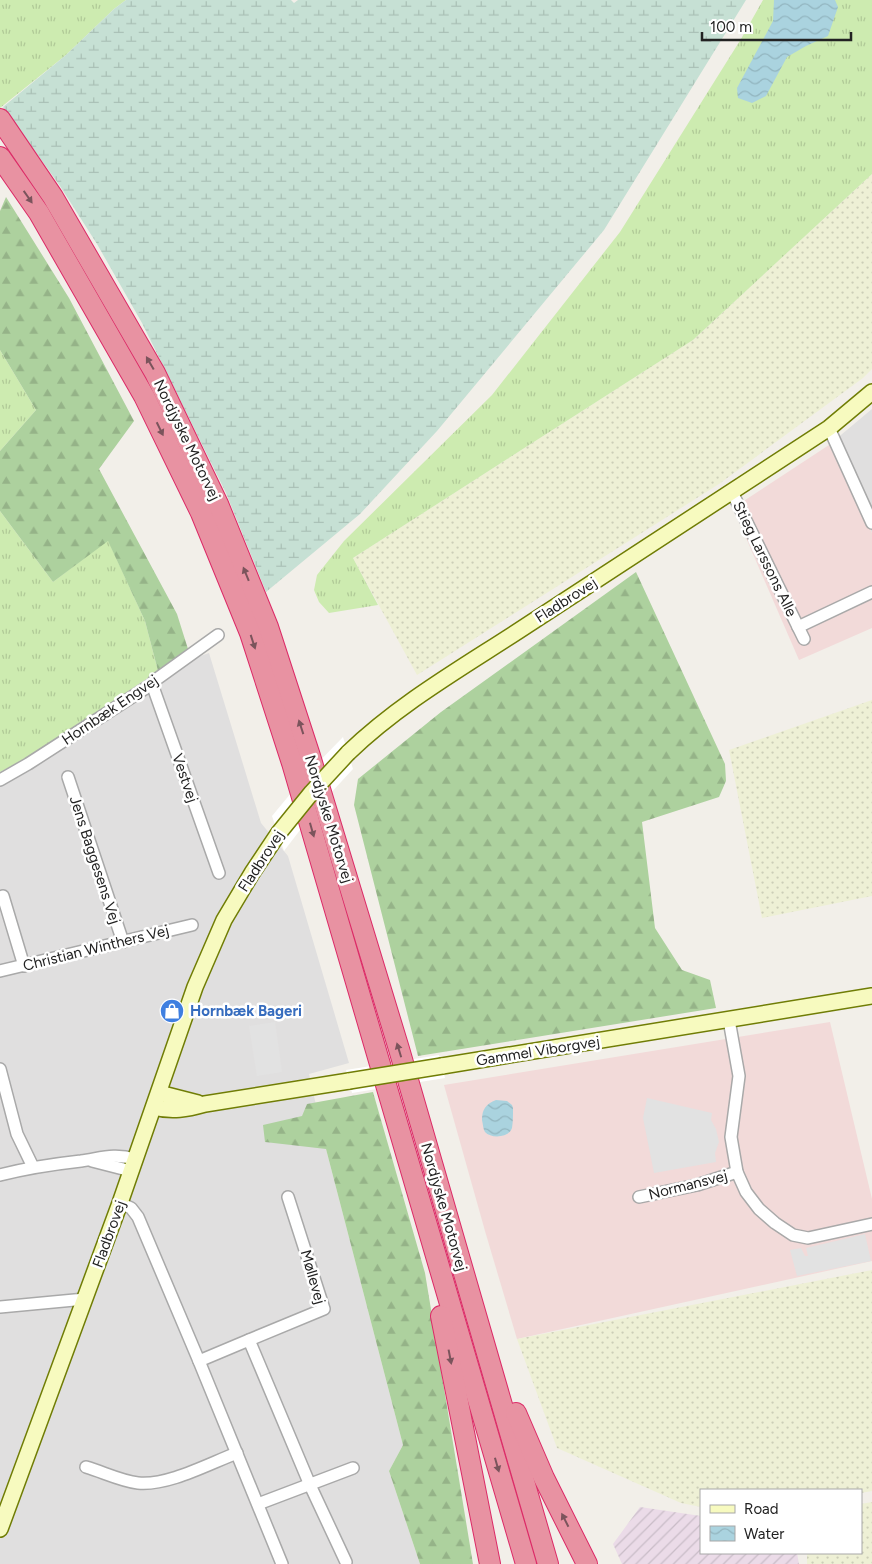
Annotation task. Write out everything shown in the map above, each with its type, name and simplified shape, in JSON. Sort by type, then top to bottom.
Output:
[{"type":"highway","name":"Nordjyske Motorvej","points":[[0,119],[53,197],[155,373],[218,504],[268,627],[307,747],[413,1097],[548,1564]]},
{"type":"highway","name":"Nordjyske Motorvej","points":[[0,156],[39,213],[144,396],[201,513],[250,633],[283,735],[378,1054],[526,1564]]},
{"type":"highway","points":[[378,1054],[445,1334],[490,1564]]},
{"type":"highway","points":[[413,1097],[520,1422],[544,1478],[587,1564]]},
{"type":"highway","points":[[485,1541],[485,1564]]},
{"type":"main road","name":"Fladbrovej","points":[[0,1529],[120,1203],[195,987],[224,920],[278,834],[312,792],[348,753],[392,714],[436,683],[829,428],[872,392]]},
{"type":"main road","name":"Gammel Viborgvej","points":[[156,1100],[205,1104],[872,996]]},
{"type":"street","points":[[829,428],[872,523]]},
{"type":"street","name":"Stieg Larssons Alle","points":[[732,492],[804,639]]},
{"type":"street","name":"Stieg Larssons Alle","points":[[798,627],[872,592]]},
{"type":"street","name":"Hornbæk Engvej","points":[[0,780],[152,684],[218,635]]},
{"type":"street","name":"Vestvej","points":[[152,684],[218,873]]},
{"type":"street","name":"Jens Baggesens Vej","points":[[68,777],[123,942]]},
{"type":"street","points":[[3,896],[24,966]]},
{"type":"street","name":"Christian Winthers Vej","points":[[0,971],[192,925]]},
{"type":"street","name":"Normansvej","points":[[729,1020],[739,1076],[731,1137],[737,1172],[746,1192],[759,1209],[775,1224],[793,1235],[808,1238],[872,1224]]},
{"type":"street","points":[[0,1069],[17,1134],[33,1167]]},
{"type":"street","points":[[0,1175],[33,1167],[88,1160],[133,1165]]},
{"type":"street","name":"Normansvej","points":[[639,1197],[697,1185],[737,1172]]},
{"type":"street","name":"Møllevej","points":[[199,1361],[324,1309],[288,1197]]},
{"type":"street","points":[[120,1203],[131,1208],[138,1217],[282,1564]]},
{"type":"street","points":[[0,1307],[85,1299]]},
{"type":"street","points":[[249,1340],[310,1485],[346,1562]]},
{"type":"street","points":[[86,1467],[136,1483],[152,1483],[165,1481],[236,1453]]},
{"type":"street","points":[[258,1504],[353,1468]]},
{"type":"shaded area","points":[[872,409],[872,533],[829,445]]},
{"type":"shaded area","points":[[829,445],[872,533],[872,628],[799,660],[733,508]]},
{"type":"shaded area","points":[[209,653],[261,823],[288,856],[349,1063],[309,1074],[326,1149],[403,1445],[389,1471],[420,1564],[0,1564],[0,772],[35,754],[158,671]]},
{"type":"shaded area","points":[[275,1022],[282,1072],[257,1076],[249,1026]]},
{"type":"shaded area","points":[[830,1022],[872,1199],[872,1261],[517,1339],[444,1085]]},
{"type":"shaded area","points":[[647,1098],[712,1113],[711,1120],[716,1129],[719,1142],[715,1153],[716,1162],[654,1173],[643,1118]]},
{"type":"shaded area","points":[[865,1234],[871,1261],[797,1276],[790,1250],[801,1248],[805,1256],[808,1256],[806,1248]]},
{"type":"shaded area","points":[[640,1507],[700,1516],[700,1554],[797,1554],[799,1564],[622,1564],[613,1544]]},
{"type":"green space","points":[[0,0],[126,0],[66,55],[0,108]]},
{"type":"green space","points":[[126,0],[291,0],[294,3],[298,0],[746,0],[604,230],[437,431],[360,514],[266,592],[226,493],[142,323],[97,244],[60,186],[3,107],[66,55]]},
{"type":"green space","points":[[763,0],[872,0],[872,174],[693,340],[353,558],[378,605],[329,613],[319,602],[314,590],[317,575],[344,541],[492,395],[620,232],[741,39]]},
{"type":"green space","points":[[872,174],[872,369],[863,378],[719,484],[417,675],[353,558],[693,340]]},
{"type":"green space","points":[[6,197],[69,298],[134,421],[99,469],[177,614],[188,649],[158,671],[145,621],[108,541],[53,582],[0,511],[0,451],[36,410],[0,350],[0,211]]},
{"type":"green space","points":[[0,350],[36,410],[0,451]]},
{"type":"green space","points":[[0,511],[53,582],[108,540],[145,621],[158,671],[35,754],[0,772]]},
{"type":"green space","points":[[636,572],[725,764],[726,781],[719,797],[642,822],[655,928],[682,970],[710,980],[716,1008],[418,1056],[354,805],[358,779],[441,712]]},
{"type":"green space","points":[[872,700],[872,896],[762,918],[729,750]]},
{"type":"green space","points":[[373,1092],[425,1273],[473,1564],[420,1564],[389,1471],[403,1445],[326,1149],[265,1142],[263,1125],[302,1116],[307,1104]]},
{"type":"green space","points":[[872,1270],[872,1491],[862,1493],[862,1489],[700,1489],[700,1507],[681,1503],[557,1448],[517,1339]]},
{"type":"green space","points":[[872,1502],[872,1564],[807,1564],[807,1554],[862,1554],[862,1504]]},
{"type":"water","points":[[774,0],[835,0],[838,7],[828,36],[787,57],[766,96],[752,103],[738,98],[737,88],[773,21]]},
{"type":"water","points":[[496,1100],[507,1101],[513,1108],[512,1128],[504,1136],[491,1136],[483,1128],[482,1120],[485,1107]]},
{"type":"pier","points":[[343,737],[353,769],[317,808],[284,851],[272,816],[306,775]]},
{"type":"pier","points":[[439,1055],[445,1078],[352,1093],[346,1070]]},
{"type":"place","name":"Hornbæk Bageri","points":[[172,1011]]}]
